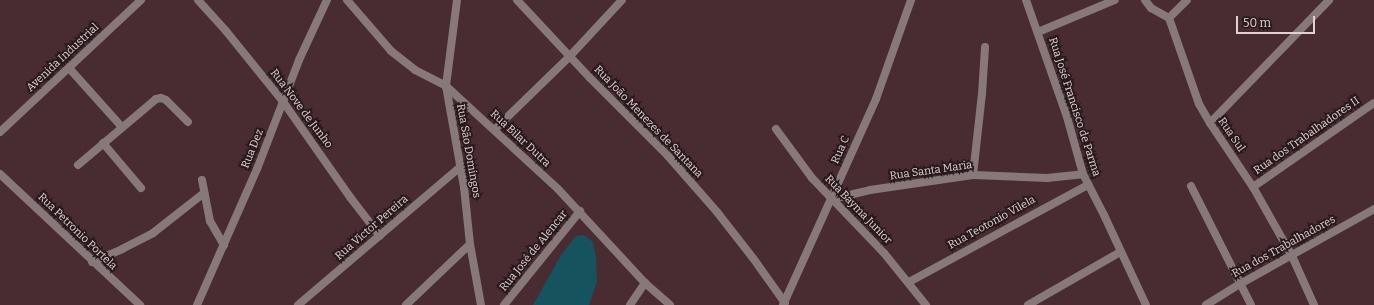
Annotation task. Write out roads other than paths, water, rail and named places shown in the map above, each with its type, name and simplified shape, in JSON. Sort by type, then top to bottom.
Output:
[{"type":"street","name":"Avenida Industrial","points":[[0,132],[141,0]]},
{"type":"street","name":"Rua Nove de Junho","points":[[198,0],[226,31],[284,103],[350,197],[380,236]]},
{"type":"street","name":"Rua Dez","points":[[197,305],[284,103],[299,60],[327,0]]},
{"type":"street","name":"Rua Bilar Dutra","points":[[347,0],[391,51],[415,70],[446,86],[580,211],[645,283],[670,305]]},
{"type":"street","name":"Rua São Domingos","points":[[457,0],[446,86],[460,167],[470,244],[481,305]]},
{"type":"street","name":"Rua João Menezes de Santana","points":[[517,0],[633,119],[693,184],[753,258],[784,304]]},
{"type":"street","points":[[494,130],[570,56],[622,0]]},
{"type":"street","name":"Rua C","points":[[784,304],[876,99],[911,0]]},
{"type":"street","name":"Rua José Francisco de Parma","points":[[1026,0],[1067,117],[1083,174],[1146,305]]},
{"type":"street","points":[[1038,32],[1115,0]]},
{"type":"street","points":[[1145,0],[1151,8],[1169,18],[1187,0]]},
{"type":"street","points":[[1210,123],[1328,0]]},
{"type":"street","name":"Rua Sul","points":[[1169,18],[1199,104],[1253,187],[1292,256],[1314,305]]},
{"type":"street","points":[[972,175],[982,94],[985,47]]},
{"type":"street","points":[[69,68],[122,127]]},
{"type":"street","points":[[78,165],[153,101],[161,98],[171,104],[188,122]]},
{"type":"street","name":"Rua dos Trabalhadores II","points":[[1253,187],[1374,104]]},
{"type":"street","name":"Rua Bayma Junior","points":[[776,130],[800,164],[909,282],[926,305]]},
{"type":"street","points":[[103,143],[141,188]]},
{"type":"street","name":"Rua Victor Pereira","points":[[298,305],[460,167]]},
{"type":"street","name":"Rua Petronio Portela","points":[[0,174],[92,262],[140,305]]},
{"type":"street","name":"Rua Santa Maria","points":[[832,199],[870,190],[972,175],[1047,178],[1083,174]]},
{"type":"street","points":[[202,180],[210,221],[224,245]]},
{"type":"street","name":"Rua Teotonio Vilela","points":[[909,282],[1038,210],[1088,185]]},
{"type":"street","points":[[1191,186],[1250,305]]},
{"type":"street","points":[[92,262],[122,249],[152,233],[204,193]]},
{"type":"street","name":"Rua dos Trabalhadores","points":[[1206,305],[1240,284],[1374,209]]},
{"type":"street","name":"Rua José de Alencar","points":[[504,305],[580,211]]},
{"type":"street","points":[[406,305],[470,244]]},
{"type":"street","points":[[1028,305],[1120,252]]},
{"type":"street","points":[[630,305],[645,283]]},
{"type":"water","points":[[584,235],[593,242],[596,257],[597,282],[589,305],[533,305],[561,255],[576,236]]}]
